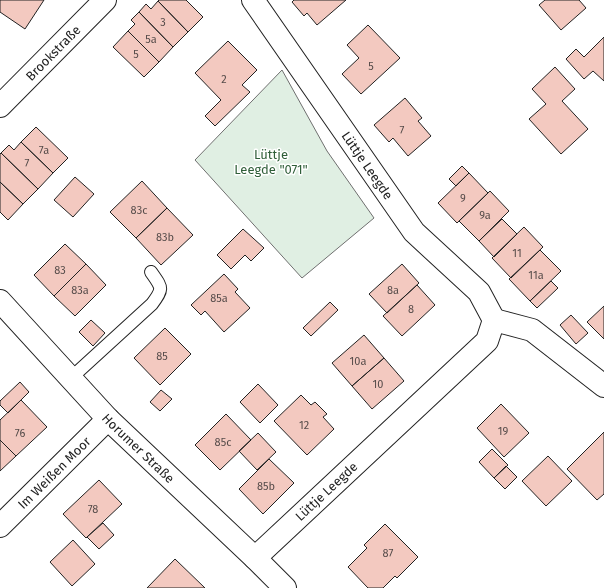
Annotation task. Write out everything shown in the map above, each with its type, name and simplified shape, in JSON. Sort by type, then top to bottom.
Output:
[{"type":"street","name":"Brookstraße","points":[[0,106],[105,0]]},
{"type":"street","name":"Lüttje Leegde","points":[[253,0],[414,232],[479,292],[494,320],[487,342],[255,558]]},
{"type":"street","name":"Horumer Straße","points":[[0,301],[108,419],[285,588]]},
{"type":"street","points":[[494,320],[532,330],[604,386]]},
{"type":"street","name":"Im Weißen Moor","points":[[0,526],[108,419]]},
{"type":"lane","points":[[71,378],[125,330],[156,299],[160,293],[160,288],[151,272]]},
{"type":"green space","name":"Lüttje Leegde \"071\"","points":[[282,70],[327,151],[374,218],[302,278],[195,160]]},
{"type":"building","points":[[0,0],[44,0],[25,29],[0,12]]},
{"type":"building","points":[[186,0],[203,17],[188,32],[158,1]]},
{"type":"building","points":[[294,0],[346,0],[317,25],[307,13],[304,16],[292,2]]},
{"type":"building","points":[[545,0],[579,0],[586,8],[561,30],[539,5]]},
{"type":"building","points":[[158,1],[188,32],[173,47],[139,12],[146,4],[151,9]]},
{"type":"building","points":[[139,12],[173,47],[159,62],[128,31],[135,24],[131,20]]},
{"type":"building","points":[[368,25],[400,58],[361,94],[342,74],[359,58],[347,45]]},
{"type":"building","points":[[128,31],[159,62],[144,77],[113,47]]},
{"type":"building","points":[[604,37],[604,81],[593,71],[584,79],[566,59],[576,49],[584,57]]},
{"type":"building","points":[[228,41],[257,70],[242,85],[250,92],[215,126],[205,116],[221,100],[195,73]]},
{"type":"building","points":[[555,67],[575,89],[562,101],[588,129],[561,154],[529,119],[546,104],[532,89]]},
{"type":"building","points":[[405,98],[422,118],[418,121],[431,136],[408,156],[393,138],[389,142],[374,125]]},
{"type":"building","points":[[36,127],[68,158],[53,173],[21,142]]},
{"type":"building","points":[[21,142],[53,173],[38,189],[1,153],[9,145],[14,150]]},
{"type":"building","points":[[1,153],[38,189],[23,204],[0,182]]},
{"type":"building","points":[[462,166],[469,173],[456,186],[449,179]]},
{"type":"building","points":[[469,173],[488,193],[457,223],[438,203]]},
{"type":"building","points":[[75,177],[94,194],[73,217],[54,200]]},
{"type":"building","points":[[142,181],[167,208],[136,238],[110,212]]},
{"type":"building","points":[[0,182],[23,204],[8,220],[0,212]]},
{"type":"building","points":[[490,191],[509,211],[479,241],[459,221]]},
{"type":"building","points":[[167,208],[193,235],[161,265],[136,238]]},
{"type":"building","points":[[502,219],[517,234],[494,257],[479,241]]},
{"type":"building","points":[[524,227],[543,247],[511,278],[492,258]]},
{"type":"building","points":[[243,229],[264,248],[251,261],[245,255],[231,269],[217,255]]},
{"type":"building","points":[[65,244],[86,264],[54,296],[34,275]]},
{"type":"building","points":[[540,250],[561,271],[530,301],[509,279]]},
{"type":"building","points":[[86,264],[106,285],[75,316],[54,296]]},
{"type":"building","points":[[402,264],[419,283],[387,313],[369,294]]},
{"type":"building","points":[[224,274],[238,289],[235,292],[250,308],[224,332],[205,311],[201,315],[191,305]]},
{"type":"building","points":[[551,281],[558,288],[537,308],[530,301]]},
{"type":"building","points":[[417,285],[435,305],[402,336],[383,316]]},
{"type":"building","points":[[330,302],[338,310],[311,336],[303,328]]},
{"type":"building","points":[[604,306],[604,339],[587,322]]},
{"type":"building","points":[[571,315],[588,333],[576,344],[560,325]]},
{"type":"building","points":[[91,320],[105,333],[93,346],[79,332]]},
{"type":"building","points":[[165,328],[191,354],[160,385],[134,358]]},
{"type":"building","points":[[364,335],[384,358],[352,386],[332,363]]},
{"type":"building","points":[[384,358],[404,381],[372,409],[352,386]]},
{"type":"building","points":[[20,382],[29,392],[8,413],[0,405],[0,401]]},
{"type":"building","points":[[258,384],[278,405],[260,423],[240,402]]},
{"type":"building","points":[[161,390],[172,399],[160,411],[150,402]]},
{"type":"building","points":[[301,395],[311,405],[315,402],[327,414],[323,417],[334,429],[307,455],[274,421]]},
{"type":"building","points":[[21,400],[47,427],[16,456],[0,440],[0,420]]},
{"type":"building","points":[[501,404],[529,433],[504,457],[477,428]]},
{"type":"building","points":[[226,414],[251,440],[220,470],[195,445]]},
{"type":"building","points":[[604,432],[604,494],[597,500],[567,469]]},
{"type":"building","points":[[258,433],[276,452],[257,470],[239,451]]},
{"type":"building","points":[[0,440],[16,456],[0,471]]},
{"type":"building","points":[[492,449],[508,465],[494,478],[479,462]]},
{"type":"building","points":[[548,456],[572,481],[546,506],[522,481]]},
{"type":"building","points":[[269,459],[294,483],[263,514],[239,489]]},
{"type":"building","points":[[506,466],[517,477],[505,489],[494,478]]},
{"type":"building","points":[[99,480],[122,504],[86,538],[63,514]]},
{"type":"building","points":[[103,523],[114,535],[99,549],[87,537]]},
{"type":"building","points":[[385,524],[418,557],[397,578],[395,576],[383,588],[368,588],[348,567],[367,548],[364,545]]},
{"type":"building","points":[[73,540],[95,564],[72,586],[50,562]]},
{"type":"building","points":[[175,559],[205,588],[147,588]]}]
